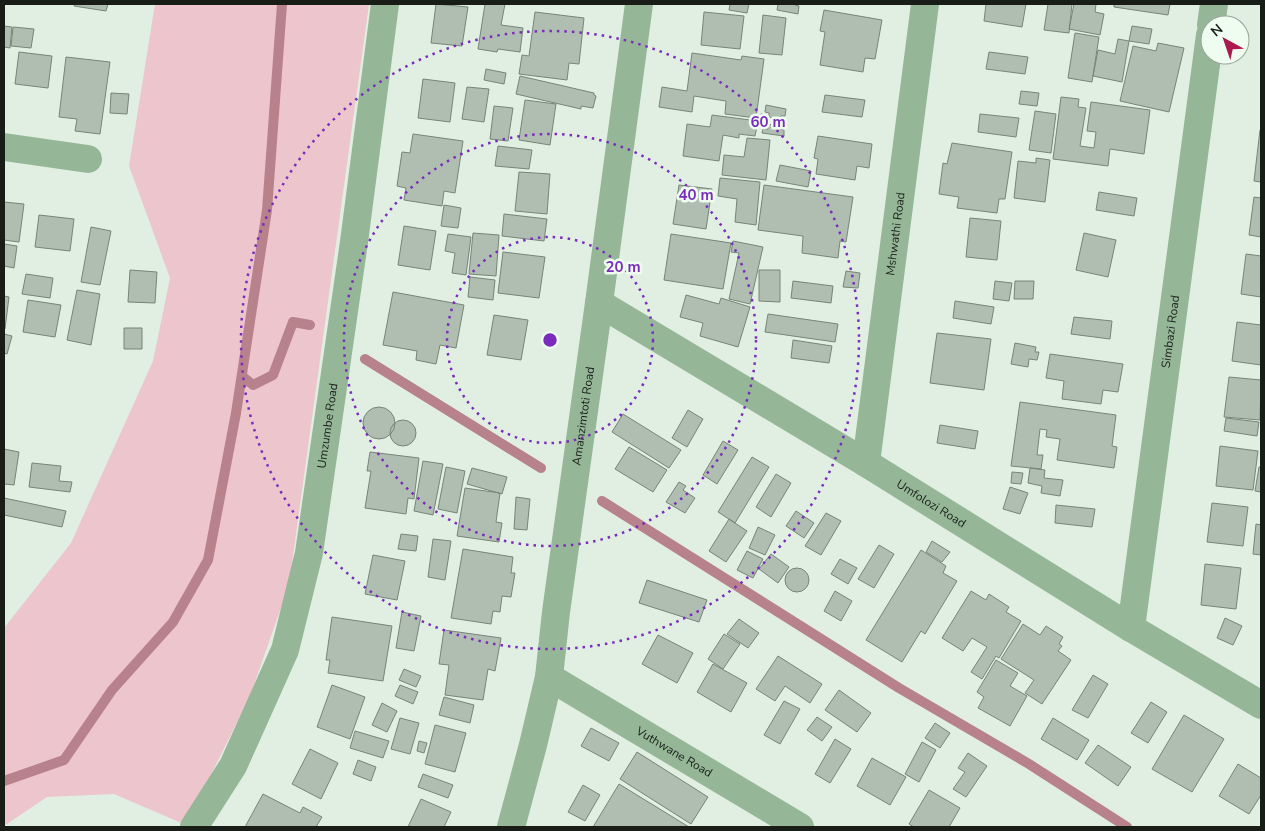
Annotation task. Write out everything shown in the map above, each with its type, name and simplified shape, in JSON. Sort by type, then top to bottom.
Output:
[{"type":"street","name":"Umzumbe Road","points":[[194,827],[233,766],[285,650],[309,552],[355,232],[385,4]]},
{"type":"street","name":"Amanzimtoti Road","points":[[511,827],[549,677],[556,612],[639,4]]},
{"type":"street","name":"Mshwathi Road","points":[[866,463],[925,4]]},
{"type":"street","name":"Simbazi Road","points":[[1131,628],[1206,65]]},
{"type":"street","points":[[4,147],[88,158]]},
{"type":"street","name":"Umfolozi Road","points":[[599,303],[866,463],[1131,628],[1261,705]]},
{"type":"street","name":"Vuthwane Road","points":[[549,677],[800,827]]},
{"type":"shaded area","points":[[155,4],[369,4],[289,585],[250,696],[186,825],[114,794],[47,797],[4,826],[4,628],[71,543],[153,361],[170,278],[129,166]]},
{"type":"building","points":[[75,4],[108,4],[106,11],[74,6]]},
{"type":"building","points":[[436,4],[468,7],[462,46],[431,43]]},
{"type":"building","points":[[485,4],[505,4],[501,25],[523,28],[520,52],[498,49],[497,52],[478,49]]},
{"type":"building","points":[[730,4],[749,4],[747,13],[729,10]]},
{"type":"building","points":[[778,4],[796,4],[799,6],[798,14],[777,10]]},
{"type":"building","points":[[986,4],[1026,4],[1022,27],[984,21]]},
{"type":"building","points":[[1048,4],[1072,4],[1069,33],[1044,30]]},
{"type":"building","points":[[1074,4],[1096,4],[1095,12],[1104,14],[1100,35],[1069,29]]},
{"type":"building","points":[[1114,4],[1170,4],[1168,15],[1114,7]]},
{"type":"building","points":[[824,10],[882,20],[875,59],[865,58],[863,72],[820,65],[825,32],[820,31]]},
{"type":"building","points":[[535,12],[584,18],[579,64],[569,63],[567,80],[519,74],[522,55],[529,56]]},
{"type":"building","points":[[704,12],[744,16],[740,49],[701,45]]},
{"type":"building","points":[[763,15],[786,18],[782,55],[759,53]]},
{"type":"building","points":[[4,26],[12,27],[10,48],[4,47]]},
{"type":"building","points":[[1132,26],[1152,29],[1149,44],[1129,41]]},
{"type":"building","points":[[13,27],[34,29],[31,48],[11,46]]},
{"type":"building","points":[[1075,33],[1099,37],[1092,82],[1068,78]]},
{"type":"building","points":[[1118,39],[1129,41],[1122,82],[1093,76],[1098,50],[1115,54]]},
{"type":"building","points":[[1158,43],[1184,48],[1169,112],[1120,101],[1133,46],[1156,51]]},
{"type":"building","points":[[19,52],[52,56],[48,88],[15,84]]},
{"type":"building","points":[[989,52],[1028,57],[1025,74],[986,69]]},
{"type":"building","points":[[692,53],[741,60],[742,56],[764,59],[756,118],[725,114],[726,101],[694,96],[692,112],[659,107],[662,87],[687,91]]},
{"type":"building","points":[[66,57],[110,62],[100,134],[75,131],[77,119],[59,117]]},
{"type":"building","points":[[486,69],[506,73],[504,84],[484,80]]},
{"type":"building","points":[[520,76],[594,93],[596,96],[593,108],[581,106],[581,109],[516,94]]},
{"type":"building","points":[[423,79],[455,83],[450,122],[418,118]]},
{"type":"building","points":[[467,87],[489,89],[484,122],[462,119]]},
{"type":"building","points":[[1021,91],[1039,93],[1037,106],[1019,104]]},
{"type":"building","points":[[111,93],[129,94],[127,114],[110,113]]},
{"type":"building","points":[[825,95],[865,100],[862,117],[822,112]]},
{"type":"building","points":[[1061,97],[1079,99],[1078,107],[1086,108],[1080,146],[1094,148],[1096,132],[1087,131],[1091,102],[1150,110],[1144,154],[1110,149],[1108,166],[1053,159]]},
{"type":"building","points":[[525,100],[556,104],[550,145],[519,140]]},
{"type":"building","points":[[766,105],[786,109],[785,116],[781,116],[780,119],[769,117],[769,113],[765,112]]},
{"type":"building","points":[[494,106],[513,108],[508,141],[490,139]]},
{"type":"building","points":[[1035,111],[1056,114],[1051,153],[1029,150]]},
{"type":"building","points":[[980,114],[1019,118],[1016,137],[978,132]]},
{"type":"building","points":[[712,115],[758,121],[755,136],[739,134],[739,138],[723,135],[719,161],[683,156],[687,124],[710,127]]},
{"type":"building","points":[[768,124],[780,126],[779,129],[784,130],[784,136],[762,133],[763,129],[768,129]]},
{"type":"building","points":[[1261,130],[1261,182],[1254,181]]},
{"type":"building","points":[[413,134],[463,141],[455,193],[444,191],[442,206],[404,200],[406,188],[397,186],[402,152],[410,153]]},
{"type":"building","points":[[818,136],[872,144],[869,168],[857,166],[855,180],[816,174],[818,159],[814,158]]},
{"type":"building","points":[[747,138],[770,140],[766,180],[722,175],[724,155],[744,157]]},
{"type":"building","points":[[952,143],[1012,152],[1005,199],[999,199],[997,213],[957,208],[959,197],[939,194],[943,163],[947,164]]},
{"type":"building","points":[[498,146],[532,150],[529,169],[495,166]]},
{"type":"building","points":[[1036,158],[1050,160],[1045,202],[1014,198],[1018,161],[1036,163]]},
{"type":"building","points":[[780,165],[811,171],[808,187],[776,181]]},
{"type":"building","points":[[519,172],[550,174],[547,214],[515,211]]},
{"type":"building","points":[[720,178],[760,182],[756,225],[735,222],[737,199],[718,196]]},
{"type":"building","points":[[679,185],[712,189],[706,229],[673,224]]},
{"type":"building","points":[[764,185],[853,197],[846,242],[840,241],[838,258],[802,253],[803,236],[758,230]]},
{"type":"building","points":[[1099,192],[1137,198],[1134,216],[1096,210]]},
{"type":"building","points":[[1254,197],[1261,198],[1261,237],[1249,235]]},
{"type":"building","points":[[4,202],[24,204],[19,242],[4,240]]},
{"type":"building","points":[[444,205],[461,208],[458,228],[441,226]]},
{"type":"building","points":[[504,214],[547,219],[544,241],[502,236]]},
{"type":"building","points":[[39,215],[74,219],[70,251],[35,247]]},
{"type":"building","points":[[970,218],[1001,221],[997,260],[966,257]]},
{"type":"building","points":[[404,226],[436,231],[430,270],[398,265]]},
{"type":"building","points":[[91,227],[111,231],[100,285],[81,282]]},
{"type":"building","points":[[473,233],[499,235],[496,276],[469,274]]},
{"type":"building","points":[[1084,233],[1116,240],[1108,277],[1076,270]]},
{"type":"building","points":[[448,234],[471,237],[466,275],[452,273],[455,253],[445,251]]},
{"type":"building","points":[[671,234],[731,243],[723,289],[664,280]]},
{"type":"building","points":[[733,241],[763,247],[750,304],[729,299],[739,253],[731,252]]},
{"type":"building","points":[[4,244],[17,246],[14,268],[4,266]]},
{"type":"building","points":[[503,252],[545,257],[539,298],[498,293]]},
{"type":"building","points":[[1246,254],[1261,256],[1261,297],[1241,294]]},
{"type":"building","points":[[130,270],[157,272],[155,303],[128,302]]},
{"type":"building","points":[[759,270],[780,270],[780,302],[759,301]]},
{"type":"building","points":[[846,271],[860,273],[858,288],[843,287]]},
{"type":"building","points":[[26,274],[53,278],[50,298],[22,294]]},
{"type":"building","points":[[470,277],[495,280],[493,300],[468,297]]},
{"type":"building","points":[[793,281],[833,286],[831,303],[791,298]]},
{"type":"building","points":[[995,281],[1012,283],[1009,301],[993,299]]},
{"type":"building","points":[[1015,281],[1034,281],[1033,299],[1014,299]]},
{"type":"building","points":[[77,290],[100,294],[91,345],[67,340]]},
{"type":"building","points":[[393,292],[464,305],[456,348],[440,345],[436,364],[416,360],[417,351],[383,345]]},
{"type":"building","points":[[686,295],[719,304],[721,298],[750,307],[738,347],[700,336],[703,323],[680,317]]},
{"type":"building","points":[[4,296],[9,297],[5,329],[4,329]]},
{"type":"building","points":[[28,300],[61,305],[55,337],[23,332]]},
{"type":"building","points":[[955,301],[994,307],[991,324],[953,318]]},
{"type":"building","points":[[768,314],[838,324],[835,342],[765,332]]},
{"type":"building","points":[[494,315],[528,320],[521,360],[487,355]]},
{"type":"building","points":[[1074,317],[1112,321],[1110,339],[1071,334]]},
{"type":"building","points":[[1237,322],[1261,325],[1261,365],[1232,361]]},
{"type":"building","points":[[124,328],[142,328],[142,349],[124,349]]},
{"type":"building","points":[[937,333],[991,339],[984,390],[930,383]]},
{"type":"building","points":[[4,334],[12,336],[7,354],[4,353]]},
{"type":"building","points":[[793,340],[832,346],[829,363],[791,358]]},
{"type":"building","points":[[1015,343],[1036,347],[1035,352],[1039,352],[1037,360],[1029,359],[1028,367],[1011,364]]},
{"type":"building","points":[[1050,354],[1123,364],[1118,392],[1103,390],[1101,404],[1062,399],[1064,381],[1046,378]]},
{"type":"building","points":[[1229,377],[1261,380],[1260,420],[1224,417]]},
{"type":"building","points":[[1020,402],[1116,415],[1112,446],[1117,447],[1114,468],[1057,460],[1060,439],[1046,437],[1047,430],[1040,429],[1037,455],[1043,455],[1041,469],[1011,466]]},
{"type":"building","points":[[379,407],[390,412],[395,423],[390,434],[379,439],[368,434],[363,423],[368,412]]},
{"type":"building","points":[[688,410],[703,419],[687,447],[672,438]]},
{"type":"building","points":[[623,414],[681,450],[669,468],[612,432]]},
{"type":"building","points":[[1226,418],[1259,422],[1257,436],[1224,431]]},
{"type":"building","points":[[403,420],[412,424],[416,433],[412,442],[403,446],[394,442],[390,433],[394,424]]},
{"type":"building","points":[[940,425],[978,431],[975,449],[937,443]]},
{"type":"building","points":[[723,441],[738,450],[717,484],[703,475]]},
{"type":"building","points":[[1220,446],[1258,451],[1253,490],[1216,486]]},
{"type":"building","points":[[629,447],[667,470],[653,492],[615,469]]},
{"type":"building","points":[[4,449],[19,452],[14,485],[4,484]]},
{"type":"building","points":[[370,452],[419,458],[414,499],[408,498],[406,514],[365,508],[371,471],[367,471]]},
{"type":"building","points":[[752,457],[769,467],[735,523],[718,512]]},
{"type":"building","points":[[423,461],[443,464],[433,515],[414,511]]},
{"type":"building","points":[[32,463],[61,466],[59,481],[72,482],[70,492],[29,487]]},
{"type":"building","points":[[446,467],[465,471],[457,513],[438,509]]},
{"type":"building","points":[[1259,467],[1261,467],[1261,492],[1255,491]]},
{"type":"building","points":[[472,468],[507,477],[502,494],[467,484]]},
{"type":"building","points":[[1030,468],[1045,470],[1044,478],[1063,480],[1060,496],[1041,493],[1042,486],[1028,483]]},
{"type":"building","points":[[1012,472],[1023,473],[1021,484],[1011,483]]},
{"type":"building","points":[[776,474],[791,483],[771,517],[756,507]]},
{"type":"building","points":[[679,482],[686,486],[683,490],[695,498],[685,513],[666,502]]},
{"type":"building","points":[[1010,487],[1028,493],[1020,514],[1003,509]]},
{"type":"building","points":[[465,488],[500,493],[496,522],[502,523],[499,542],[457,536]]},
{"type":"building","points":[[516,497],[530,499],[527,530],[514,529]]},
{"type":"building","points":[[4,498],[66,511],[62,527],[4,515]]},
{"type":"building","points":[[1212,503],[1248,507],[1243,546],[1207,542]]},
{"type":"building","points":[[1056,505],[1095,509],[1092,527],[1055,523]]},
{"type":"building","points":[[796,511],[814,523],[804,538],[786,526]]},
{"type":"building","points":[[826,513],[841,521],[821,555],[805,546]]},
{"type":"building","points":[[729,519],[747,531],[726,562],[709,551]]},
{"type":"building","points":[[1256,524],[1261,525],[1261,555],[1253,554]]},
{"type":"building","points":[[758,527],[775,535],[765,555],[749,548]]},
{"type":"building","points":[[401,534],[418,536],[416,551],[398,549]]},
{"type":"building","points":[[433,539],[451,541],[445,580],[428,577]]},
{"type":"building","points":[[932,541],[950,552],[942,562],[926,552]]},
{"type":"building","points":[[879,545],[894,554],[874,588],[858,579]]},
{"type":"building","points":[[463,549],[513,557],[511,573],[515,573],[511,597],[502,596],[500,612],[493,611],[491,624],[451,618]]},
{"type":"building","points":[[921,550],[946,566],[943,573],[957,581],[925,634],[921,631],[902,662],[866,640]]},
{"type":"building","points":[[747,551],[763,559],[753,578],[737,570]]},
{"type":"building","points":[[771,554],[789,567],[778,583],[759,569]]},
{"type":"building","points":[[373,555],[405,561],[397,600],[365,594]]},
{"type":"building","points":[[840,559],[857,568],[848,584],[831,574]]},
{"type":"building","points":[[1205,564],[1241,568],[1236,609],[1201,605]]},
{"type":"building","points":[[797,568],[806,571],[809,580],[806,589],[797,592],[788,589],[785,580],[788,571]]},
{"type":"building","points":[[647,580],[707,600],[699,622],[639,603]]},
{"type":"building","points":[[835,591],[852,601],[841,621],[824,611]]},
{"type":"building","points":[[971,591],[986,600],[989,594],[1009,607],[1006,612],[1021,621],[999,658],[996,656],[982,679],[971,672],[987,647],[972,638],[963,651],[942,638]]},
{"type":"building","points":[[402,612],[421,616],[414,651],[396,648]]},
{"type":"building","points":[[332,617],[392,626],[383,681],[328,673],[330,660],[326,660]]},
{"type":"building","points":[[1225,618],[1242,626],[1233,645],[1217,638]]},
{"type":"building","points":[[739,619],[759,633],[748,648],[727,634]]},
{"type":"building","points":[[1023,624],[1040,635],[1046,626],[1063,637],[1059,644],[1062,646],[1058,651],[1071,660],[1042,704],[1025,693],[1034,680],[1001,659]]},
{"type":"building","points":[[444,630],[501,638],[495,671],[488,669],[483,700],[445,695],[449,665],[439,664]]},
{"type":"building","points":[[724,634],[740,644],[723,669],[708,659]]},
{"type":"building","points":[[658,635],[693,653],[677,683],[642,664]]},
{"type":"building","points":[[778,656],[822,684],[810,703],[785,686],[775,701],[756,689]]},
{"type":"building","points":[[996,660],[1018,673],[1010,686],[1027,696],[1010,726],[978,708],[984,697],[977,692]]},
{"type":"building","points":[[713,664],[747,683],[731,712],[697,692]]},
{"type":"building","points":[[404,669],[421,676],[416,687],[399,680]]},
{"type":"building","points":[[1093,675],[1108,684],[1088,718],[1072,710]]},
{"type":"building","points":[[332,685],[365,697],[350,739],[317,727]]},
{"type":"building","points":[[400,685],[418,692],[413,704],[395,696]]},
{"type":"building","points":[[839,690],[871,713],[857,732],[825,710]]},
{"type":"building","points":[[444,697],[474,705],[470,723],[439,715]]},
{"type":"building","points":[[784,701],[800,709],[780,744],[764,735]]},
{"type":"building","points":[[1151,702],[1167,712],[1148,743],[1131,733]]},
{"type":"building","points":[[382,703],[397,711],[387,732],[372,725]]},
{"type":"building","points":[[1184,715],[1224,739],[1192,792],[1152,769]]},
{"type":"building","points":[[817,717],[832,727],[822,741],[807,730]]},
{"type":"building","points":[[400,718],[419,723],[410,754],[391,749]]},
{"type":"building","points":[[1053,718],[1089,740],[1077,760],[1041,739]]},
{"type":"building","points":[[935,723],[950,733],[940,748],[925,738]]},
{"type":"building","points":[[435,725],[466,733],[455,772],[425,764]]},
{"type":"building","points":[[591,728],[619,743],[609,761],[581,746]]},
{"type":"building","points":[[355,731],[389,741],[383,758],[350,748]]},
{"type":"building","points":[[835,739],[851,749],[830,783],[815,774]]},
{"type":"building","points":[[419,741],[427,743],[424,753],[417,751]]},
{"type":"building","points":[[922,742],[936,750],[919,782],[905,774]]},
{"type":"building","points":[[1098,745],[1131,767],[1118,786],[1085,763]]},
{"type":"building","points":[[310,749],[338,763],[321,799],[292,784]]},
{"type":"building","points":[[637,752],[708,797],[691,824],[620,779]]},
{"type":"building","points":[[968,753],[987,766],[966,797],[953,789],[965,772],[958,768]]},
{"type":"building","points":[[872,758],[906,777],[890,805],[857,786]]},
{"type":"building","points":[[358,760],[376,767],[371,781],[353,774]]},
{"type":"building","points":[[1238,764],[1261,778],[1261,795],[1249,814],[1219,796]]},
{"type":"building","points":[[423,774],[453,785],[448,798],[418,787]]},
{"type":"building","points":[[619,784],[689,827],[593,827]]},
{"type":"building","points":[[583,785],[600,795],[585,821],[568,812]]},
{"type":"building","points":[[929,790],[960,808],[949,827],[914,827],[909,824]]},
{"type":"building","points":[[263,794],[300,813],[303,807],[322,817],[316,827],[245,827]]},
{"type":"building","points":[[421,799],[451,812],[444,827],[408,827]]},
{"type":"waterway","points":[[4,781],[64,760],[112,690],[173,622],[208,560],[236,413],[267,210],[282,4]]},
{"type":"waterway","points":[[242,376],[253,385],[273,375],[293,322],[310,325]]},
{"type":"waterway","points":[[365,359],[541,468]]},
{"type":"waterway","points":[[602,501],[899,688],[1029,764],[1127,827]]}]
